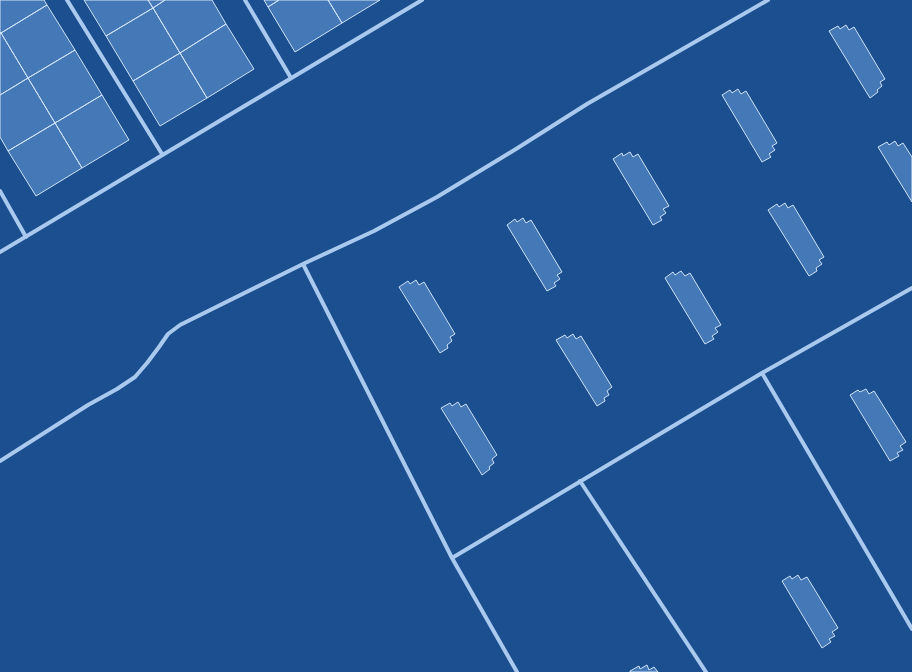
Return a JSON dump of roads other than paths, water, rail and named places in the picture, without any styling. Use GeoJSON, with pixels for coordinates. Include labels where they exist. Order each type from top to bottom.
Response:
{"type":"FeatureCollection","features":[{"type":"Feature","properties":{"kind":"street"},"geometry":{"type":"LineString","coordinates":[[67,0],[162,154]]}},
{"type":"Feature","properties":{"kind":"street"},"geometry":{"type":"LineString","coordinates":[[245,0],[291,78]]}},
{"type":"Feature","properties":{"kind":"street"},"geometry":{"type":"LineString","coordinates":[[0,252],[291,78],[414,2],[422,0]]}},
{"type":"Feature","properties":{"kind":"street"},"geometry":{"type":"LineString","coordinates":[[0,461],[88,404],[117,389],[135,377],[148,363],[168,334],[180,325],[303,264],[374,231],[437,197],[587,104],[768,0]]}},
{"type":"Feature","properties":{"kind":"street"},"geometry":{"type":"LineString","coordinates":[[0,191],[26,237]]}},
{"type":"Feature","properties":{"kind":"street"},"geometry":{"type":"LineString","coordinates":[[303,264],[452,558],[518,672]]}},
{"type":"Feature","properties":{"kind":"street"},"geometry":{"type":"LineString","coordinates":[[452,558],[762,373],[912,288]]}},
{"type":"Feature","properties":{"kind":"street"},"geometry":{"type":"LineString","coordinates":[[762,373],[912,629]]}},
{"type":"Feature","properties":{"kind":"street"},"geometry":{"type":"LineString","coordinates":[[580,481],[706,672]]}}]}
